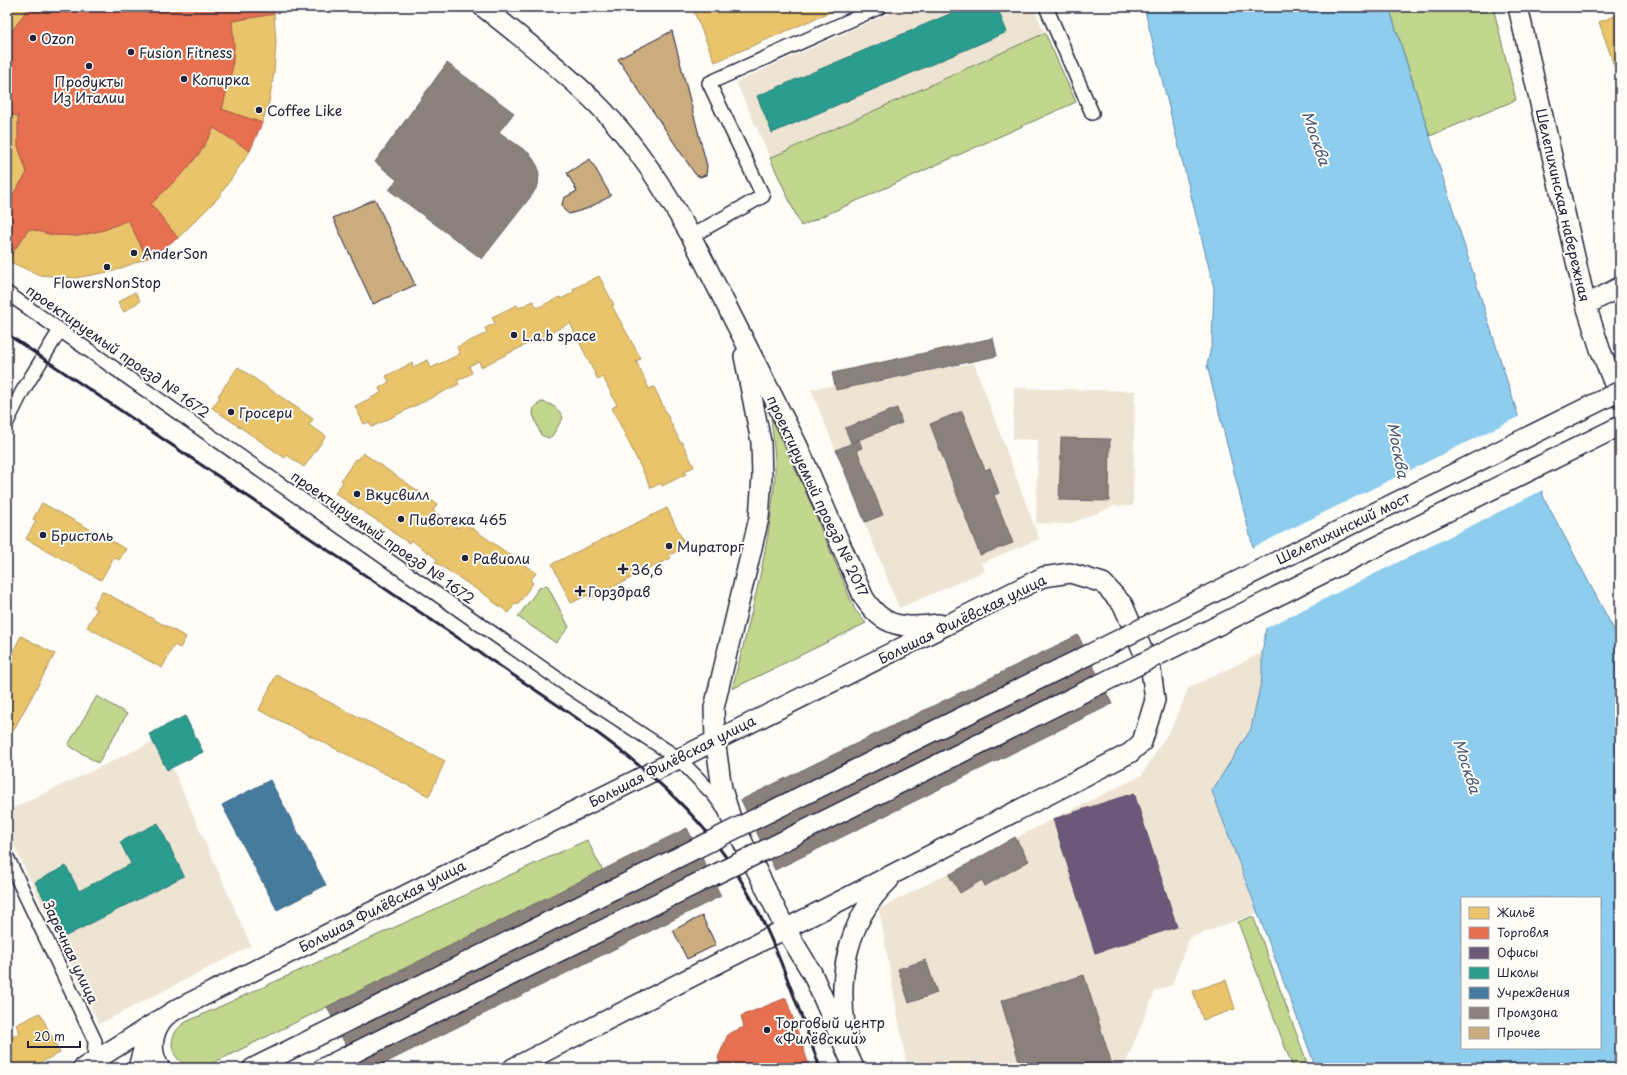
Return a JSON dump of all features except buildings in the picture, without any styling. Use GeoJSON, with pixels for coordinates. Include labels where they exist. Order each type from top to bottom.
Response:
{"type":"FeatureCollection","features":[{"type":"Feature","properties":{"kind":"street","name":"проектируемый проезд № 2017"},"geometry":{"type":"LineString","coordinates":[[483,7],[548,58],[601,108],[642,157],[673,204],[691,236],[797,444],[863,596],[872,610],[888,623],[912,626],[951,623]]}},
{"type":"Feature","properties":{"kind":"street"},"geometry":{"type":"LineString","coordinates":[[691,236],[764,196],[709,83],[880,7]]}},
{"type":"Feature","properties":{"kind":"street"},"geometry":{"type":"LineString","coordinates":[[1046,7],[1092,113]]}},
{"type":"Feature","properties":{"kind":"street","name":"Шелепихинская набережная"},"geometry":{"type":"LineString","coordinates":[[1518,7],[1586,305],[1600,349],[1620,399]]}},
{"type":"Feature","properties":{"kind":"street"},"geometry":{"type":"LineString","coordinates":[[1586,305],[1620,287]]}},
{"type":"Feature","properties":{"kind":"street","name":"проектируемый проезд № 1672"},"geometry":{"type":"LineString","coordinates":[[7,293],[568,686],[678,758],[714,795],[731,818]]}},
{"type":"Feature","properties":{"kind":"street","name":"проектируемый проезд № 2017"},"geometry":{"type":"LineString","coordinates":[[738,329],[760,442],[762,477],[759,518],[714,708],[714,739],[722,789],[731,818],[786,928],[812,972],[854,1068]]}},
{"type":"Feature","properties":{"kind":"street"},"geometry":{"type":"LineString","coordinates":[[7,422],[22,392],[60,330]]}},
{"type":"Feature","properties":{"kind":"street","name":"Шелепихинский мост"},"geometry":{"type":"LineString","coordinates":[[253,1068],[1620,392]]}},
{"type":"Feature","properties":{"kind":"street"},"geometry":{"type":"LineString","coordinates":[[330,1065],[1620,426]]}},
{"type":"Feature","properties":{"kind":"street","name":"Большая Филёвская улица"},"geometry":{"type":"LineString","coordinates":[[88,1065],[170,1013],[714,739],[1043,577],[1070,573],[1103,583],[1123,605],[1151,670],[1155,700],[1142,742],[1130,753],[513,1068]]}},
{"type":"Feature","properties":{"kind":"street","name":"Заречная улица"},"geometry":{"type":"LineString","coordinates":[[7,857],[95,1041],[88,1065]]}},
{"type":"Feature","properties":{"kind":"street"},"geometry":{"type":"LineString","coordinates":[[854,1068],[843,1015],[842,985],[846,951],[866,908],[881,888],[898,871]]}},
{"type":"Feature","properties":{"kind":"street"},"geometry":{"type":"LineString","coordinates":[[160,1068],[154,1056],[154,1040],[159,1024],[170,1013]]}},
{"type":"Feature","properties":{"kind":"street"},"geometry":{"type":"LineString","coordinates":[[138,1068],[145,1039],[153,1024]]}},
{"type":"Feature","properties":{"kind":"street"},"geometry":{"type":"LineString","coordinates":[[88,1065],[112,1068]]}},
{"type":"Feature","properties":{"kind":"shaded area"},"geometry":{"type":"Polygon","coordinates":[[[903,7],[1033,7],[1076,102],[801,226],[736,82],[903,7]]]}},
{"type":"Feature","properties":{"kind":"shaded area"},"geometry":{"type":"Polygon","coordinates":[[[974,363],[1039,539],[981,563],[985,571],[899,608],[811,389],[974,363]]]}},
{"type":"Feature","properties":{"kind":"shaded area"},"geometry":{"type":"Polygon","coordinates":[[[1014,388],[1135,391],[1133,506],[1114,506],[1069,524],[1036,523],[1038,440],[1013,439],[1014,388]]]}},
{"type":"Feature","properties":{"kind":"shaded area"},"geometry":{"type":"Polygon","coordinates":[[[1262,653],[1262,677],[1251,729],[1212,791],[1257,913],[1189,938],[1172,985],[1155,991],[1124,1068],[907,1068],[879,909],[1053,819],[1141,776],[1176,720],[1188,688],[1262,653]]]}},
{"type":"Feature","properties":{"kind":"shaded area"},"geometry":{"type":"Polygon","coordinates":[[[153,742],[172,767],[251,946],[99,1024],[7,831],[7,811],[153,742]]]}},
{"type":"Feature","properties":{"kind":"green space"},"geometry":{"type":"Polygon","coordinates":[[[1389,7],[1493,7],[1516,100],[1430,136],[1389,7]]]}},
{"type":"Feature","properties":{"kind":"green space"},"geometry":{"type":"Polygon","coordinates":[[[1045,33],[1076,102],[801,226],[770,158],[1045,33]]]}},
{"type":"Feature","properties":{"kind":"green space"},"geometry":{"type":"Polygon","coordinates":[[[541,402],[548,403],[554,407],[560,412],[563,418],[552,436],[549,438],[541,435],[533,414],[534,407],[541,402]]]}},
{"type":"Feature","properties":{"kind":"green space"},"geometry":{"type":"Polygon","coordinates":[[[771,417],[805,490],[855,610],[866,623],[732,689],[763,563],[771,512],[775,470],[771,417]]]}},
{"type":"Feature","properties":{"kind":"green space"},"geometry":{"type":"Polygon","coordinates":[[[547,585],[569,627],[556,643],[518,617],[539,588],[547,585]]]}},
{"type":"Feature","properties":{"kind":"green space"},"geometry":{"type":"Polygon","coordinates":[[[97,696],[127,714],[98,763],[68,745],[97,696]]]}},
{"type":"Feature","properties":{"kind":"green space"},"geometry":{"type":"Polygon","coordinates":[[[587,840],[603,871],[207,1066],[196,1067],[187,1065],[179,1061],[174,1054],[172,1046],[173,1037],[178,1029],[186,1022],[587,840]]]}},
{"type":"Feature","properties":{"kind":"green space"},"geometry":{"type":"Polygon","coordinates":[[[1253,916],[1309,1068],[1293,1068],[1238,922],[1253,916]]]}},
{"type":"Feature","properties":{"kind":"water","name":"Москва"},"geometry":{"type":"Polygon","coordinates":[[[1144,7],[1389,7],[1544,498],[1620,641],[1620,1068],[1316,1068],[1212,791],[1251,729],[1262,677],[1262,653],[1269,610],[1207,365],[1212,343],[1214,288],[1144,7]]]}},
{"type":"Feature","properties":{"kind":"pier"},"geometry":{"type":"Polygon","coordinates":[[[1520,416],[1543,490],[1264,629],[1267,610],[1252,548],[1520,416]]]}},
{"type":"Feature","properties":{"kind":"railway"},"geometry":{"type":"LineString","coordinates":[[7,334],[568,712],[620,750],[669,792],[699,823],[721,850],[740,878],[771,939],[797,1003],[820,1068]]}},
{"type":"Feature","properties":{"kind":"place","name":"Ozon"},"geometry":{"type":"Point","coordinates":[33,38]}},
{"type":"Feature","properties":{"kind":"place","name":"Fusion Fitness"},"geometry":{"type":"Point","coordinates":[131,52]}},
{"type":"Feature","properties":{"kind":"place","name":"Продукты Из Италии"},"geometry":{"type":"Point","coordinates":[89,66]}},
{"type":"Feature","properties":{"kind":"place","name":"Копирка"},"geometry":{"type":"Point","coordinates":[184,79]}},
{"type":"Feature","properties":{"kind":"place","name":"Coffee Like"},"geometry":{"type":"Point","coordinates":[259,110]}},
{"type":"Feature","properties":{"kind":"place","name":"AnderSon"},"geometry":{"type":"Point","coordinates":[134,253]}},
{"type":"Feature","properties":{"kind":"place","name":"FlowersNonStop"},"geometry":{"type":"Point","coordinates":[107,267]}},
{"type":"Feature","properties":{"kind":"place","name":"L.a.b space"},"geometry":{"type":"Point","coordinates":[514,335]}},
{"type":"Feature","properties":{"kind":"place","name":"Гросери"},"geometry":{"type":"Point","coordinates":[231,412]}},
{"type":"Feature","properties":{"kind":"place","name":"Вкусвилл"},"geometry":{"type":"Point","coordinates":[357,494]}},
{"type":"Feature","properties":{"kind":"place","name":"Пивотека 465"},"geometry":{"type":"Point","coordinates":[401,519]}},
{"type":"Feature","properties":{"kind":"place","name":"Бристоль"},"geometry":{"type":"Point","coordinates":[43,535]}},
{"type":"Feature","properties":{"kind":"place","name":"Мираторг"},"geometry":{"type":"Point","coordinates":[669,546]}},
{"type":"Feature","properties":{"kind":"place","name":"Равиоли"},"geometry":{"type":"Point","coordinates":[465,558]}},
{"type":"Feature","properties":{"kind":"place","name":"36,6"},"geometry":{"type":"Point","coordinates":[623,569]}},
{"type":"Feature","properties":{"kind":"place","name":"Горздрав"},"geometry":{"type":"Point","coordinates":[580,591]}},
{"type":"Feature","properties":{"kind":"place","name":"Торговый центр «Филёвский»"},"geometry":{"type":"Point","coordinates":[767,1030]}}]}
